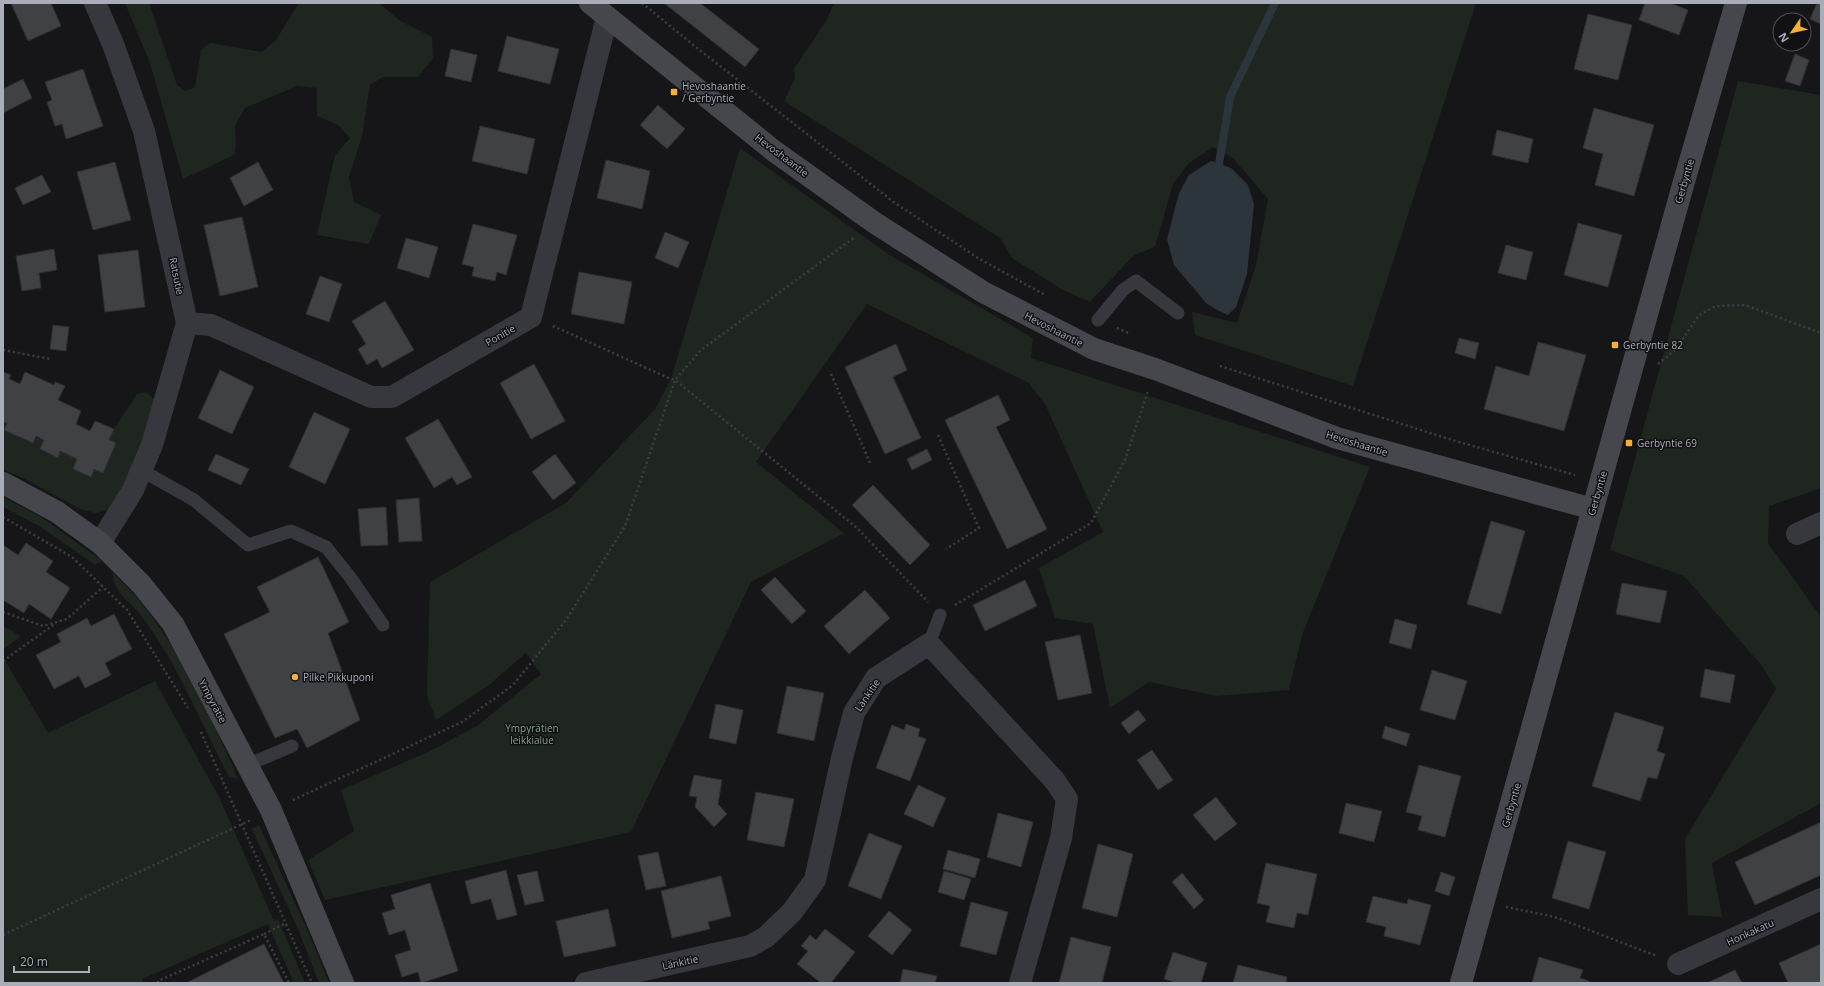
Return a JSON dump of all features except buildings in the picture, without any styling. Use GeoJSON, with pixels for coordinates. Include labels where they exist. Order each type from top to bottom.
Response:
{"type":"FeatureCollection","features":[{"type":"Feature","properties":{"kind":"street","name":"Ratsutie"},"geometry":{"type":"LineString","coordinates":[[95,3],[113,44],[144,131],[187,323],[152,445],[133,490],[100,543]]}},
{"type":"Feature","properties":{"kind":"street","name":"Hevoshaantie"},"geometry":{"type":"LineString","coordinates":[[590,3],[774,151],[875,223],[983,292],[1094,349],[1155,369],[1337,438],[1593,509]]}},
{"type":"Feature","properties":{"kind":"street","name":"Gerbyntie"},"geometry":{"type":"LineString","coordinates":[[1460,983],[1736,3]]}},
{"type":"Feature","properties":{"kind":"street"},"geometry":{"type":"LineString","coordinates":[[531,317],[607,17]]}},
{"type":"Feature","properties":{"kind":"street","name":"Ponitie"},"geometry":{"type":"LineString","coordinates":[[187,323],[211,325],[371,397],[392,397],[531,317]]}},
{"type":"Feature","properties":{"kind":"street","name":"Ympyrätie"},"geometry":{"type":"LineString","coordinates":[[3,483],[57,512],[100,543],[141,584],[173,624],[271,810],[343,983]]}},
{"type":"Feature","properties":{"kind":"street"},"geometry":{"type":"LineString","coordinates":[[1797,534],[1821,523]]}},
{"type":"Feature","properties":{"kind":"street"},"geometry":{"type":"LineString","coordinates":[[928,644],[1055,781],[1067,799],[1061,838],[1020,983]]}},
{"type":"Feature","properties":{"kind":"street","name":"Länkitie"},"geometry":{"type":"LineString","coordinates":[[586,983],[750,946],[766,937],[792,912],[815,880],[842,758],[854,713],[876,678],[928,644]]}},
{"type":"Feature","properties":{"kind":"street","name":"Honkakatu"},"geometry":{"type":"LineString","coordinates":[[1678,964],[1821,899]]}},
{"type":"Feature","properties":{"kind":"lane"},"geometry":{"type":"LineString","coordinates":[[1098,320],[1123,290],[1136,281],[1178,313]]}},
{"type":"Feature","properties":{"kind":"lane"},"geometry":{"type":"LineString","coordinates":[[141,470],[194,500],[248,545],[291,531],[326,547],[350,577],[383,625]]}},
{"type":"Feature","properties":{"kind":"lane"},"geometry":{"type":"LineString","coordinates":[[928,644],[940,614]]}},
{"type":"Feature","properties":{"kind":"lane"},"geometry":{"type":"LineString","coordinates":[[247,765],[292,746]]}},
{"type":"Feature","properties":{"kind":"path"},"geometry":{"type":"LineString","coordinates":[[642,3],[696,48],[895,203],[978,258],[1052,298]]}},
{"type":"Feature","properties":{"kind":"path"},"geometry":{"type":"LineString","coordinates":[[3,936],[462,722],[513,685],[566,620],[625,526],[676,380],[701,350],[875,223],[895,203]]}},
{"type":"Feature","properties":{"kind":"path"},"geometry":{"type":"LineString","coordinates":[[1631,373],[1649,372],[1676,349],[1699,315],[1716,306],[1745,305],[1821,333]]}},
{"type":"Feature","properties":{"kind":"path"},"geometry":{"type":"LineString","coordinates":[[531,317],[676,380],[857,528],[940,614],[1091,523],[1125,460],[1155,369]]}},
{"type":"Feature","properties":{"kind":"path"},"geometry":{"type":"LineString","coordinates":[[1098,320],[1138,337]]}},
{"type":"Feature","properties":{"kind":"path"},"geometry":{"type":"LineString","coordinates":[[3,350],[51,359]]}},
{"type":"Feature","properties":{"kind":"path"},"geometry":{"type":"LineString","coordinates":[[1218,365],[1452,440],[1575,475]]}},
{"type":"Feature","properties":{"kind":"path"},"geometry":{"type":"LineString","coordinates":[[831,374],[871,465]]}},
{"type":"Feature","properties":{"kind":"path"},"geometry":{"type":"LineString","coordinates":[[938,435],[979,528],[946,549]]}},
{"type":"Feature","properties":{"kind":"path"},"geometry":{"type":"LineString","coordinates":[[3,517],[72,557],[127,610],[191,713]]}},
{"type":"Feature","properties":{"kind":"path"},"geometry":{"type":"LineString","coordinates":[[3,612],[43,626],[67,619],[103,587]]}},
{"type":"Feature","properties":{"kind":"path"},"geometry":{"type":"LineString","coordinates":[[3,661],[58,622]]}},
{"type":"Feature","properties":{"kind":"path"},"geometry":{"type":"LineString","coordinates":[[198,726],[312,983]]}},
{"type":"Feature","properties":{"kind":"path"},"geometry":{"type":"LineString","coordinates":[[1484,898],[1496,905],[1556,917],[1678,964]]}},
{"type":"Feature","properties":{"kind":"path"},"geometry":{"type":"LineString","coordinates":[[158,983],[158,981],[286,923]]}},
{"type":"Feature","properties":{"kind":"path"},"geometry":{"type":"LineString","coordinates":[[264,934],[289,983]]}},
{"type":"Feature","properties":{"kind":"green space"},"geometry":{"type":"Polygon","coordinates":[[[125,3],[149,3],[177,85],[185,91],[195,87],[201,50],[210,43],[262,52],[276,40],[299,3],[379,3],[400,21],[432,37],[433,58],[418,77],[383,77],[370,85],[362,136],[349,177],[354,202],[381,215],[369,244],[317,235],[335,155],[350,138],[338,125],[317,116],[317,88],[297,86],[245,108],[235,126],[236,147],[234,155],[183,179],[150,63],[125,3]]]}},
{"type":"Feature","properties":{"kind":"green space"},"geometry":{"type":"Polygon","coordinates":[[[834,3],[1476,3],[1353,386],[1195,335],[1192,312],[1237,323],[1256,265],[1268,199],[1233,158],[1213,147],[1189,163],[1173,184],[1155,247],[1134,255],[1090,302],[1063,290],[1013,259],[1000,238],[784,101],[795,78],[794,69],[826,21],[834,3]]]}},
{"type":"Feature","properties":{"kind":"green space"},"geometry":{"type":"Polygon","coordinates":[[[1738,81],[1821,95],[1821,488],[1769,506],[1768,543],[1821,617],[1821,803],[1712,863],[1722,917],[1688,915],[1685,839],[1776,689],[1762,666],[1684,576],[1610,550],[1738,81]]]}},
{"type":"Feature","properties":{"kind":"green space","name":"Ympyrätien leikkialue"},"geometry":{"type":"Polygon","coordinates":[[[740,148],[888,254],[1033,338],[1031,358],[1370,467],[1302,635],[1289,690],[1217,696],[1149,682],[1110,708],[1093,624],[1055,618],[1039,568],[1103,532],[1046,406],[1029,383],[867,304],[756,462],[844,533],[751,582],[631,832],[325,900],[308,860],[354,831],[341,790],[428,752],[477,726],[541,674],[526,653],[489,685],[436,720],[427,696],[430,582],[566,503],[655,409],[671,379],[740,148]]]}},
{"type":"Feature","properties":{"kind":"green space"},"geometry":{"type":"Polygon","coordinates":[[[146,392],[154,399],[134,468],[119,501],[105,511],[96,513],[80,509],[25,479],[3,470],[3,422],[7,423],[4,430],[33,443],[36,436],[44,440],[40,450],[57,458],[60,451],[77,459],[73,469],[91,477],[94,469],[103,473],[116,443],[109,440],[114,429],[137,394],[146,392]]]}},
{"type":"Feature","properties":{"kind":"green space"},"geometry":{"type":"Polygon","coordinates":[[[3,497],[44,519],[102,561],[95,565],[41,527],[3,507],[3,497]]]}},
{"type":"Feature","properties":{"kind":"green space"},"geometry":{"type":"Polygon","coordinates":[[[113,573],[146,608],[176,653],[199,694],[238,779],[229,777],[189,695],[167,655],[142,617],[119,592],[113,573]]]}},
{"type":"Feature","properties":{"kind":"green space"},"geometry":{"type":"Polygon","coordinates":[[[3,626],[21,636],[3,650],[3,626]]]}},
{"type":"Feature","properties":{"kind":"green space"},"geometry":{"type":"Polygon","coordinates":[[[3,657],[48,733],[155,681],[219,797],[274,921],[278,919],[305,983],[294,983],[268,924],[142,979],[142,983],[3,983],[3,657]]]}},
{"type":"Feature","properties":{"kind":"green space"},"geometry":{"type":"Polygon","coordinates":[[[259,825],[306,927],[329,983],[319,983],[298,929],[252,829],[259,825]]]}},
{"type":"Feature","properties":{"kind":"shaded area"},"geometry":{"type":"Polygon","coordinates":[[[1211,161],[1231,168],[1248,185],[1254,204],[1247,274],[1236,307],[1228,315],[1206,303],[1174,265],[1167,239],[1179,193],[1189,175],[1211,161]]]}},
{"type":"Feature","properties":{"kind":"waterway"},"geometry":{"type":"LineString","coordinates":[[1219,164],[1230,97],[1275,3]]}},
{"type":"Feature","properties":{"kind":"place","name":"Hevoshaantie / Gerbyntie"},"geometry":{"type":"Point","coordinates":[674,92]}},
{"type":"Feature","properties":{"kind":"place","name":"Gerbyntie 82"},"geometry":{"type":"Point","coordinates":[1615,345]}},
{"type":"Feature","properties":{"kind":"place","name":"Gerbyntie 69"},"geometry":{"type":"Point","coordinates":[1629,443]}},
{"type":"Feature","properties":{"kind":"place","name":"Pilke Pikkuponi"},"geometry":{"type":"Point","coordinates":[295,677]}}]}
